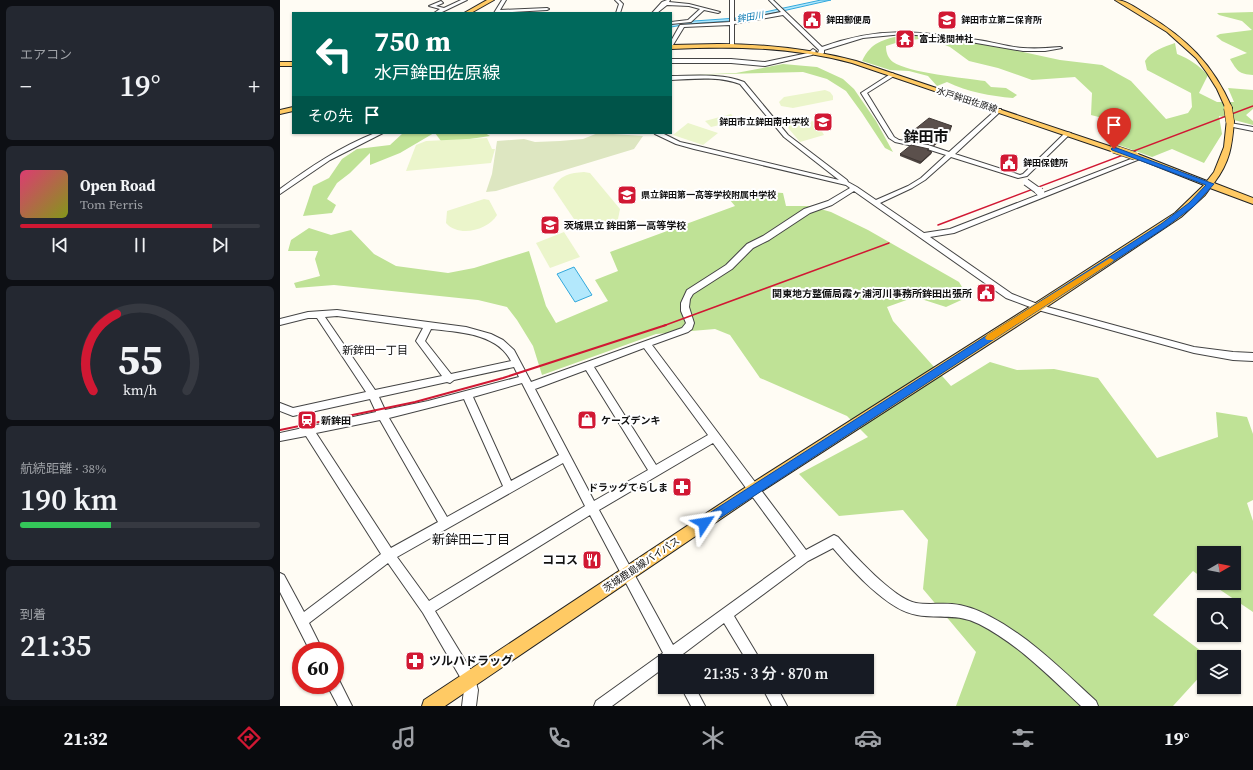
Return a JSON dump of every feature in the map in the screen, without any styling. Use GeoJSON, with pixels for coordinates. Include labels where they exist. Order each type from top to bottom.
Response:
{"type":"FeatureCollection","features":[{"type":"Feature","properties":{"kind":"main road"},"geometry":{"type":"LineString","coordinates":[[469,12],[491,0]]}},
{"type":"Feature","properties":{"kind":"main road","name":"茨城鹿島線バイパス"},"geometry":{"type":"LineString","coordinates":[[430,706],[754,489],[1038,308],[1173,219],[1191,204],[1210,184],[1223,161],[1230,138],[1228,108],[1224,95],[1216,80],[1193,52],[1162,26],[1118,0]]}},
{"type":"Feature","properties":{"kind":"main road","name":"水戸鉾田佐原線"},"geometry":{"type":"LineString","coordinates":[[672,46],[762,45],[821,51],[1068,133],[1253,201]]}},
{"type":"Feature","properties":{"kind":"main road"},"geometry":{"type":"LineString","coordinates":[[280,64],[292,64]]}},
{"type":"Feature","properties":{"kind":"main road"},"geometry":{"type":"LineString","coordinates":[[280,112],[292,109]]}},
{"type":"Feature","properties":{"kind":"street"},"geometry":{"type":"LineString","coordinates":[[438,12],[465,0]]}},
{"type":"Feature","properties":{"kind":"street"},"geometry":{"type":"LineString","coordinates":[[497,12],[504,0]]}},
{"type":"Feature","properties":{"kind":"street"},"geometry":{"type":"LineString","coordinates":[[617,0],[621,4],[618,12]]}},
{"type":"Feature","properties":{"kind":"street"},"geometry":{"type":"LineString","coordinates":[[655,12],[669,0]]}},
{"type":"Feature","properties":{"kind":"street"},"geometry":{"type":"LineString","coordinates":[[732,0],[732,45]]}},
{"type":"Feature","properties":{"kind":"street"},"geometry":{"type":"LineString","coordinates":[[771,0],[821,51],[851,38],[894,32],[919,32],[1018,49],[1060,48]]}},
{"type":"Feature","properties":{"kind":"street"},"geometry":{"type":"LineString","coordinates":[[497,12],[547,11],[544,2]]}},
{"type":"Feature","properties":{"kind":"street"},"geometry":{"type":"LineString","coordinates":[[444,9],[431,6],[439,3],[450,7]]}},
{"type":"Feature","properties":{"kind":"street"},"geometry":{"type":"LineString","coordinates":[[664,3],[689,5],[718,12]]}},
{"type":"Feature","properties":{"kind":"street"},"geometry":{"type":"LineString","coordinates":[[672,44],[682,24],[703,9]]}},
{"type":"Feature","properties":{"kind":"street"},"geometry":{"type":"LineString","coordinates":[[672,24],[732,21],[784,13]]}},
{"type":"Feature","properties":{"kind":"street"},"geometry":{"type":"LineString","coordinates":[[672,61],[730,61],[765,64],[802,56],[813,51]]}},
{"type":"Feature","properties":{"kind":"street"},"geometry":{"type":"LineString","coordinates":[[892,75],[864,94],[892,138],[897,141],[928,147],[1020,177],[1042,193]]}},
{"type":"Feature","properties":{"kind":"street"},"geometry":{"type":"LineString","coordinates":[[672,78],[722,78],[736,80],[742,83],[786,136],[875,204],[1009,296],[1038,308],[1194,350],[1233,356],[1253,357]]}},
{"type":"Feature","properties":{"kind":"street"},"geometry":{"type":"LineString","coordinates":[[875,204],[916,184],[930,174],[999,110]]}},
{"type":"Feature","properties":{"kind":"street"},"geometry":{"type":"LineString","coordinates":[[1230,123],[1253,129]]}},
{"type":"Feature","properties":{"kind":"street"},"geometry":{"type":"LineString","coordinates":[[1020,177],[1025,175],[1068,133]]}},
{"type":"Feature","properties":{"kind":"street"},"geometry":{"type":"LineString","coordinates":[[280,192],[328,158],[378,134]]}},
{"type":"Feature","properties":{"kind":"street"},"geometry":{"type":"LineString","coordinates":[[659,134],[678,143],[696,148],[851,186]]}},
{"type":"Feature","properties":{"kind":"street"},"geometry":{"type":"LineString","coordinates":[[922,236],[951,231],[1042,193],[1136,157]]}},
{"type":"Feature","properties":{"kind":"street"},"geometry":{"type":"LineString","coordinates":[[280,437],[526,383],[588,365],[685,330],[689,327],[690,323],[685,308],[685,298],[696,287],[729,267],[744,250],[766,238],[807,211],[830,203],[851,186]]}},
{"type":"Feature","properties":{"kind":"street"},"geometry":{"type":"LineString","coordinates":[[280,322],[299,317],[337,313],[466,330],[488,336],[506,347],[511,352],[565,457],[671,654]]}},
{"type":"Feature","properties":{"kind":"street"},"geometry":{"type":"LineString","coordinates":[[319,314],[373,395],[382,415],[445,524]]}},
{"type":"Feature","properties":{"kind":"street"},"geometry":{"type":"LineString","coordinates":[[429,325],[420,341],[450,379]]}},
{"type":"Feature","properties":{"kind":"street"},"geometry":{"type":"LineString","coordinates":[[646,344],[804,557]]}},
{"type":"Feature","properties":{"kind":"street"},"geometry":{"type":"LineString","coordinates":[[280,408],[293,412],[450,379],[516,363]]}},
{"type":"Feature","properties":{"kind":"street"},"geometry":{"type":"LineString","coordinates":[[588,365],[654,472]]}},
{"type":"Feature","properties":{"kind":"street"},"geometry":{"type":"LineString","coordinates":[[467,395],[509,488]]}},
{"type":"Feature","properties":{"kind":"street"},"geometry":{"type":"LineString","coordinates":[[308,431],[389,555],[427,609],[469,680],[471,690],[469,706]]}},
{"type":"Feature","properties":{"kind":"street"},"geometry":{"type":"LineString","coordinates":[[427,609],[592,508],[714,437]]}},
{"type":"Feature","properties":{"kind":"street"},"geometry":{"type":"LineString","coordinates":[[302,621],[389,555],[565,457]]}},
{"type":"Feature","properties":{"kind":"street"},"geometry":{"type":"LineString","coordinates":[[678,654],[726,614],[804,557],[834,541],[848,558],[875,585],[908,607],[925,609],[951,609],[968,613],[989,624],[1018,642],[1091,706]]}},
{"type":"Feature","properties":{"kind":"street"},"geometry":{"type":"LineString","coordinates":[[280,579],[312,642]]}},
{"type":"Feature","properties":{"kind":"street"},"geometry":{"type":"LineString","coordinates":[[726,614],[750,654]]}},
{"type":"Feature","properties":{"kind":"street"},"geometry":{"type":"LineString","coordinates":[[601,706],[658,668]]}},
{"type":"Feature","properties":{"kind":"street"},"geometry":{"type":"LineString","coordinates":[[339,694],[345,706]]}},
{"type":"Feature","properties":{"kind":"street"},"geometry":{"type":"LineString","coordinates":[[692,694],[698,706]]}},
{"type":"Feature","properties":{"kind":"street"},"geometry":{"type":"LineString","coordinates":[[773,694],[780,706]]}},
{"type":"Feature","properties":{"kind":"green space"},"geometry":{"type":"Polygon","coordinates":[[[1253,12],[1253,75],[1241,73],[1230,59],[1247,53],[1222,41],[1216,36],[1220,34],[1252,30],[1242,21],[1219,15],[1217,13],[1253,12]]]}},
{"type":"Feature","properties":{"kind":"green space"},"geometry":{"type":"Polygon","coordinates":[[[903,35],[939,37],[999,47],[1060,60],[1102,65],[1131,81],[1166,119],[1188,113],[1192,107],[1191,93],[1147,70],[1145,61],[1154,52],[1175,43],[1177,54],[1194,63],[1208,75],[1199,93],[1217,102],[1234,102],[1228,88],[1253,90],[1253,109],[1246,115],[1253,121],[1253,125],[1219,116],[1222,134],[1204,163],[1172,149],[1152,157],[1119,145],[1113,139],[1110,120],[1091,115],[1092,93],[1075,77],[1032,80],[998,68],[969,61],[950,47],[928,38],[902,41],[886,46],[886,51],[893,62],[901,66],[924,72],[985,81],[991,87],[1006,88],[1017,95],[1013,98],[988,95],[971,91],[947,82],[937,86],[928,76],[909,71],[890,70],[862,61],[874,45],[884,40],[903,35]]]}},
{"type":"Feature","properties":{"kind":"green space"},"geometry":{"type":"Polygon","coordinates":[[[783,64],[817,67],[843,79],[854,89],[876,121],[893,152],[885,148],[846,91],[827,79],[803,72],[686,75],[736,73],[783,64]]]}},
{"type":"Feature","properties":{"kind":"green space"},"geometry":{"type":"Polygon","coordinates":[[[825,90],[830,92],[833,96],[833,100],[793,108],[781,106],[779,102],[784,97],[825,90]]]}},
{"type":"Feature","properties":{"kind":"green space"},"geometry":{"type":"Polygon","coordinates":[[[731,114],[737,121],[711,127],[705,121],[731,114]]]}},
{"type":"Feature","properties":{"kind":"green space"},"geometry":{"type":"Polygon","coordinates":[[[816,121],[824,135],[800,142],[784,123],[816,121]]]}},
{"type":"Feature","properties":{"kind":"green space"},"geometry":{"type":"Polygon","coordinates":[[[688,123],[718,133],[703,145],[673,135],[688,123]]]}},
{"type":"Feature","properties":{"kind":"green space"},"geometry":{"type":"Polygon","coordinates":[[[402,134],[432,134],[400,153],[370,165],[370,153],[350,173],[337,183],[327,199],[336,205],[332,213],[303,216],[313,186],[329,178],[342,159],[357,149],[390,145],[402,134]]]}},
{"type":"Feature","properties":{"kind":"green space"},"geometry":{"type":"Polygon","coordinates":[[[436,134],[487,134],[490,136],[450,142],[441,141],[436,134]]]}},
{"type":"Feature","properties":{"kind":"green space"},"geometry":{"type":"Polygon","coordinates":[[[596,134],[643,136],[634,149],[496,191],[486,192],[492,174],[497,141],[524,139],[535,142],[583,139],[596,134]]]}},
{"type":"Feature","properties":{"kind":"green space"},"geometry":{"type":"Polygon","coordinates":[[[487,138],[492,149],[495,149],[491,163],[406,171],[416,145],[426,141],[487,138]]]}},
{"type":"Feature","properties":{"kind":"green space"},"geometry":{"type":"Polygon","coordinates":[[[574,173],[590,173],[620,209],[618,219],[612,224],[593,229],[578,225],[553,188],[562,177],[574,173]]]}},
{"type":"Feature","properties":{"kind":"green space"},"geometry":{"type":"Polygon","coordinates":[[[737,190],[783,193],[786,206],[810,206],[831,212],[868,230],[959,282],[968,297],[946,307],[915,297],[887,307],[893,321],[951,386],[990,362],[1017,370],[1054,369],[1098,378],[1157,458],[1218,437],[1216,412],[1247,417],[1253,434],[1253,500],[1247,503],[1253,521],[1253,612],[1241,604],[1241,598],[1232,598],[1220,590],[1241,590],[1241,546],[1197,546],[1197,574],[1193,571],[1153,615],[1200,650],[1197,650],[1197,680],[1173,706],[956,706],[976,652],[923,589],[928,540],[903,510],[839,516],[799,474],[868,437],[847,416],[760,378],[730,335],[715,329],[656,334],[542,375],[533,346],[507,307],[478,300],[334,285],[296,288],[294,283],[320,276],[315,259],[318,251],[288,251],[291,240],[309,228],[331,235],[351,230],[374,254],[396,266],[448,273],[474,268],[529,251],[546,306],[556,323],[608,301],[595,280],[618,271],[610,252],[735,206],[724,193],[737,190]]]}},
{"type":"Feature","properties":{"kind":"green space"},"geometry":{"type":"Polygon","coordinates":[[[484,199],[489,200],[497,215],[487,225],[465,231],[452,228],[446,223],[447,211],[484,199]]]}},
{"type":"Feature","properties":{"kind":"green space"},"geometry":{"type":"Polygon","coordinates":[[[564,232],[580,257],[550,268],[536,243],[564,232]]]}},
{"type":"Feature","properties":{"kind":"water","name":"鉾田川"},"geometry":{"type":"Polygon","coordinates":[[[821,0],[831,0],[743,20],[688,24],[672,27],[672,24],[737,18],[821,0]]]}},
{"type":"Feature","properties":{"kind":"water"},"geometry":{"type":"Polygon","coordinates":[[[574,267],[592,295],[575,302],[557,274],[574,267]]]}},
{"type":"Feature","properties":{"kind":"building"},"geometry":{"type":"Polygon","coordinates":[[[929,118],[952,126],[936,140],[918,136],[921,133],[914,130],[929,118]]]}},
{"type":"Feature","properties":{"kind":"building"},"geometry":{"type":"Polygon","coordinates":[[[911,145],[929,149],[927,150],[932,152],[921,162],[900,154],[911,145]]]}},
{"type":"Feature","properties":{"kind":"railway"},"geometry":{"type":"LineString","coordinates":[[938,225],[1253,106]]}},
{"type":"Feature","properties":{"kind":"railway"},"geometry":{"type":"LineString","coordinates":[[664,326],[889,243]]}},
{"type":"Feature","properties":{"kind":"railway"},"geometry":{"type":"LineString","coordinates":[[280,430],[415,402],[503,378],[664,326]]}},
{"type":"Feature","properties":{"kind":"slow traffic"},"geometry":{"type":"LineString","coordinates":[[990,338],[1110,260]]}},
{"type":"Feature","properties":{"kind":"place","name":"鉾田郵便局"},"geometry":{"type":"Point","coordinates":[812,20]}},
{"type":"Feature","properties":{"kind":"place","name":"鉾田市立第二保育所"},"geometry":{"type":"Point","coordinates":[947,20]}},
{"type":"Feature","properties":{"kind":"place","name":"富士浅間神社"},"geometry":{"type":"Point","coordinates":[905,39]}},
{"type":"Feature","properties":{"kind":"place","name":"鉾田市立鉾田南中学校"},"geometry":{"type":"Point","coordinates":[823,122]}},
{"type":"Feature","properties":{"kind":"place","name":"鉾田保健所"},"geometry":{"type":"Point","coordinates":[1009,163]}},
{"type":"Feature","properties":{"kind":"place","name":"県立鉾田第一高等学校附属中学校"},"geometry":{"type":"Point","coordinates":[627,195]}},
{"type":"Feature","properties":{"kind":"place","name":"茨城県立 鉾田第一高等学校"},"geometry":{"type":"Point","coordinates":[550,225]}},
{"type":"Feature","properties":{"kind":"place","name":"関東地方整備局霞ヶ浦河川事務所鉾田出張所"},"geometry":{"type":"Point","coordinates":[986,293]}},
{"type":"Feature","properties":{"kind":"place","name":"新鉾田"},"geometry":{"type":"Point","coordinates":[307,420]}},
{"type":"Feature","properties":{"kind":"place","name":"ケーズデンキ"},"geometry":{"type":"Point","coordinates":[587,420]}},
{"type":"Feature","properties":{"kind":"place","name":"ドラッグてらしま"},"geometry":{"type":"Point","coordinates":[682,487]}},
{"type":"Feature","properties":{"kind":"place","name":"ココス"},"geometry":{"type":"Point","coordinates":[592,560]}},
{"type":"Feature","properties":{"kind":"place","name":"ツルハドラッグ"},"geometry":{"type":"Point","coordinates":[415,661]}},
{"type":"Feature","properties":{"kind":"district","name":"鉾田市"},"geometry":{"type":"Point","coordinates":[926,137]}},
{"type":"Feature","properties":{"kind":"district","name":"新鉾田一丁目"},"geometry":{"type":"Point","coordinates":[375,350]}},
{"type":"Feature","properties":{"kind":"district","name":"新鉾田二丁目"},"geometry":{"type":"Point","coordinates":[471,539]}},
{"type":"Feature","properties":{"kind":"route"},"geometry":{"type":"LineString","coordinates":[[704,523],[754,489],[1038,308],[1163,226],[1191,204],[1210,184],[1114,149]]}}]}
